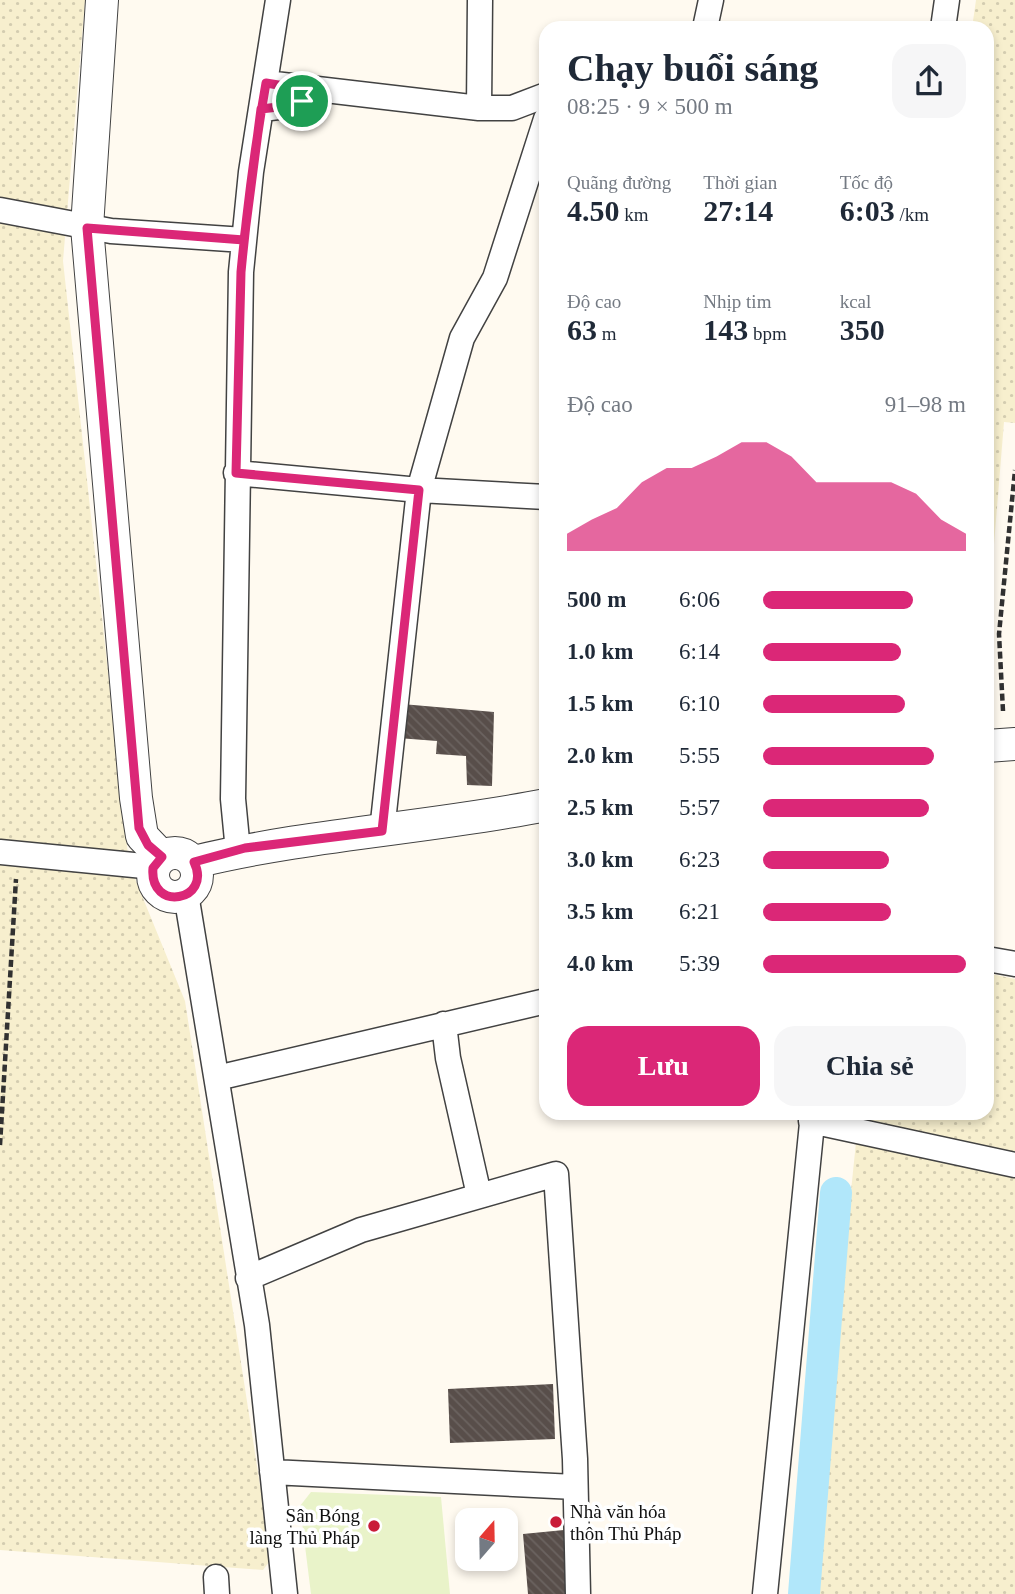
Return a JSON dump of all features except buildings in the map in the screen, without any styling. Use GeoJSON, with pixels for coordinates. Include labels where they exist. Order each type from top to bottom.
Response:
{"type":"FeatureCollection","features":[{"type":"Feature","properties":{"kind":"street"},"geometry":{"type":"LineString","coordinates":[[9,853],[158,862],[182,853],[194,862],[197,880],[186,894],[173,897],[158,890],[153,880],[158,862],[139,828],[87,228],[102,0]]}},
{"type":"Feature","properties":{"kind":"street"},"geometry":{"type":"LineString","coordinates":[[238,851],[233,799],[236,473],[244,240],[278,0]]}},
{"type":"Feature","properties":{"kind":"street"},"geometry":{"type":"LineString","coordinates":[[479,108],[480,0]]}},
{"type":"Feature","properties":{"kind":"street"},"geometry":{"type":"LineString","coordinates":[[706,21],[711,0]]}},
{"type":"Feature","properties":{"kind":"street"},"geometry":{"type":"LineString","coordinates":[[944,21],[947,0]]}},
{"type":"Feature","properties":{"kind":"street"},"geometry":{"type":"LineString","coordinates":[[266,83],[307,97],[479,108],[512,108],[539,98]]}},
{"type":"Feature","properties":{"kind":"street"},"geometry":{"type":"LineString","coordinates":[[261,109],[307,97]]}},
{"type":"Feature","properties":{"kind":"street"},"geometry":{"type":"LineString","coordinates":[[382,831],[419,490],[462,338],[495,278],[539,141]]}},
{"type":"Feature","properties":{"kind":"street"},"geometry":{"type":"LineString","coordinates":[[0,210],[87,228],[244,240]]}},
{"type":"Feature","properties":{"kind":"street"},"geometry":{"type":"LineString","coordinates":[[236,473],[419,490],[539,496]]}},
{"type":"Feature","properties":{"kind":"street"},"geometry":{"type":"LineString","coordinates":[[994,746],[1015,744]]}},
{"type":"Feature","properties":{"kind":"street"},"geometry":{"type":"LineString","coordinates":[[194,862],[238,851],[474,819],[539,805]]}},
{"type":"Feature","properties":{"kind":"street"},"geometry":{"type":"LineString","coordinates":[[186,894],[267,1409],[285,1594]]}},
{"type":"Feature","properties":{"kind":"street"},"geometry":{"type":"LineString","coordinates":[[994,960],[1015,964]]}},
{"type":"Feature","properties":{"kind":"street"},"geometry":{"type":"LineString","coordinates":[[217,1078],[539,1003]]}},
{"type":"Feature","properties":{"kind":"street"},"geometry":{"type":"LineString","coordinates":[[444,1024],[448,1058],[479,1195]]}},
{"type":"Feature","properties":{"kind":"street"},"geometry":{"type":"LineString","coordinates":[[765,1594],[812,1120]]}},
{"type":"Feature","properties":{"kind":"street"},"geometry":{"type":"LineString","coordinates":[[825,1120],[1015,1165]]}},
{"type":"Feature","properties":{"kind":"street"},"geometry":{"type":"LineString","coordinates":[[248,1278],[361,1230],[556,1174],[575,1487],[578,1594]]}},
{"type":"Feature","properties":{"kind":"street"},"geometry":{"type":"LineString","coordinates":[[272,1472],[575,1487]]}},
{"type":"Feature","properties":{"kind":"path"},"geometry":{"type":"LineString","coordinates":[[1003,711],[999,634],[1015,470]]}},
{"type":"Feature","properties":{"kind":"path"},"geometry":{"type":"LineString","coordinates":[[0,1145],[9,853]]}},
{"type":"Feature","properties":{"kind":"shaded area"},"geometry":{"type":"Polygon","coordinates":[[[0,0],[85,0],[63,261],[129,864],[185,1001],[270,1550],[269,1562],[263,1570],[0,1550],[0,0]]]}},
{"type":"Feature","properties":{"kind":"shaded area"},"geometry":{"type":"Polygon","coordinates":[[[976,0],[1015,0],[1015,423],[1004,422],[994,544],[994,21],[973,21],[976,0]]]}},
{"type":"Feature","properties":{"kind":"shaded area"},"geometry":{"type":"Polygon","coordinates":[[[994,974],[1015,979],[1015,1594],[793,1594],[822,1189],[851,1191],[858,1120],[994,1120],[994,974]]]}},
{"type":"Feature","properties":{"kind":"green space"},"geometry":{"type":"Polygon","coordinates":[[[311,1492],[441,1497],[450,1594],[311,1594],[300,1506],[311,1492]]]}},
{"type":"Feature","properties":{"kind":"waterway"},"geometry":{"type":"LineString","coordinates":[[804,1594],[836,1193]]}},
{"type":"Feature","properties":{"kind":"place","name":"Nhà văn hóa thôn Thủ Pháp"},"geometry":{"type":"Point","coordinates":[556,1522]}},
{"type":"Feature","properties":{"kind":"place","name":"Sân Bóng làng Thủ Pháp"},"geometry":{"type":"Point","coordinates":[374,1526]}},
{"type":"Feature","properties":{"kind":"route"},"geometry":{"type":"LineString","coordinates":[[302,101],[284,108],[261,109],[251,172],[244,240],[87,228],[139,828],[148,845],[162,857],[153,868],[155,885],[163,894],[173,897],[180,897],[195,886],[198,874],[194,862],[245,848],[382,831],[419,490],[236,473],[241,272],[251,172],[261,109],[266,83],[315,91],[302,101]]}}]}
